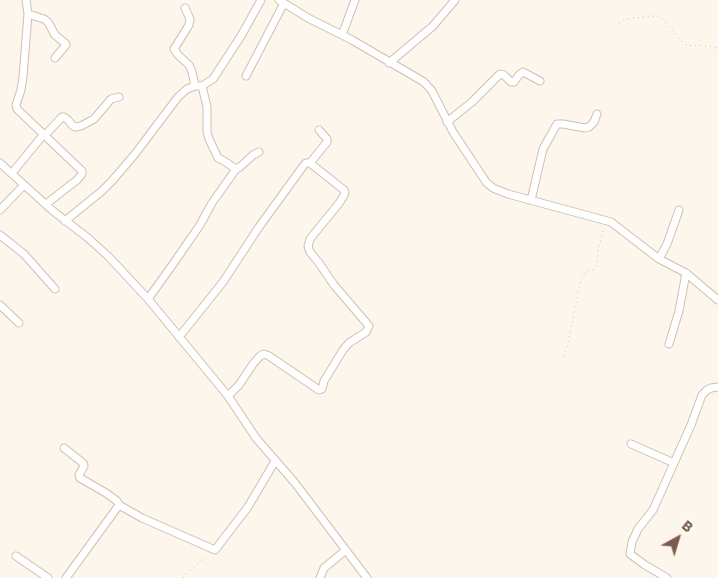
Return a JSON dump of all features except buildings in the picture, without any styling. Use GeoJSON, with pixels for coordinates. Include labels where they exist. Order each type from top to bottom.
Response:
{"type":"FeatureCollection","features":[{"type":"Feature","properties":{"kind":"street"},"geometry":{"type":"LineString","coordinates":[[26,0],[28,14],[21,90],[16,106],[19,112],[81,168],[82,171],[80,177],[46,204]]}},
{"type":"Feature","properties":{"kind":"street"},"geometry":{"type":"LineString","coordinates":[[65,221],[112,181],[178,97],[187,89],[209,82],[216,76],[261,0]]}},
{"type":"Feature","properties":{"kind":"street"},"geometry":{"type":"LineString","coordinates":[[342,35],[355,0]]}},
{"type":"Feature","properties":{"kind":"street"},"geometry":{"type":"LineString","coordinates":[[389,62],[433,26],[455,0]]}},
{"type":"Feature","properties":{"kind":"street"},"geometry":{"type":"LineString","coordinates":[[246,76],[282,1],[308,18],[352,40],[424,82],[432,91],[453,132],[492,188],[611,222],[659,259],[686,273],[718,300]]}},
{"type":"Feature","properties":{"kind":"street"},"geometry":{"type":"LineString","coordinates":[[185,8],[190,19],[189,25],[174,49],[192,72],[207,107],[207,132],[209,139],[218,156],[236,169]]}},
{"type":"Feature","properties":{"kind":"street"},"geometry":{"type":"LineString","coordinates":[[28,14],[48,22],[55,35],[66,44],[55,58]]}},
{"type":"Feature","properties":{"kind":"street"},"geometry":{"type":"LineString","coordinates":[[447,122],[472,102],[500,74],[514,82],[523,72],[540,81]]}},
{"type":"Feature","properties":{"kind":"street"},"geometry":{"type":"LineString","coordinates":[[12,174],[44,135],[62,117],[68,120],[72,126],[82,126],[94,119],[111,100],[119,97]]}},
{"type":"Feature","properties":{"kind":"street"},"geometry":{"type":"LineString","coordinates":[[531,200],[543,149],[557,124],[590,127],[598,114]]}},
{"type":"Feature","properties":{"kind":"street"},"geometry":{"type":"LineString","coordinates":[[179,337],[223,282],[301,168],[306,163],[310,163],[327,142],[328,139],[320,130]]}},
{"type":"Feature","properties":{"kind":"street"},"geometry":{"type":"LineString","coordinates":[[148,299],[200,225],[236,169],[258,152]]}},
{"type":"Feature","properties":{"kind":"street"},"geometry":{"type":"LineString","coordinates":[[0,163],[109,257],[148,299],[228,396],[256,438],[294,483],[367,578]]}},
{"type":"Feature","properties":{"kind":"street"},"geometry":{"type":"LineString","coordinates":[[228,396],[239,385],[253,364],[264,354],[319,390],[322,389],[324,382],[343,350],[369,328],[310,252],[308,246],[310,239],[340,202],[345,192],[310,163]]}},
{"type":"Feature","properties":{"kind":"street"},"geometry":{"type":"LineString","coordinates":[[0,210],[24,185]]}},
{"type":"Feature","properties":{"kind":"street"},"geometry":{"type":"LineString","coordinates":[[659,259],[679,210]]}},
{"type":"Feature","properties":{"kind":"street"},"geometry":{"type":"LineString","coordinates":[[0,235],[24,254],[55,289]]}},
{"type":"Feature","properties":{"kind":"street"},"geometry":{"type":"LineString","coordinates":[[669,344],[679,311],[686,273]]}},
{"type":"Feature","properties":{"kind":"street"},"geometry":{"type":"LineString","coordinates":[[0,305],[19,323]]}},
{"type":"Feature","properties":{"kind":"street"},"geometry":{"type":"LineString","coordinates":[[667,578],[630,554],[632,542],[634,535],[652,510],[691,425],[702,395],[711,388],[718,387]]}},
{"type":"Feature","properties":{"kind":"street"},"geometry":{"type":"LineString","coordinates":[[630,444],[674,463]]}},
{"type":"Feature","properties":{"kind":"street"},"geometry":{"type":"LineString","coordinates":[[64,448],[83,463],[84,466],[79,476],[106,493],[119,505],[142,518],[215,550],[248,507],[275,461]]}},
{"type":"Feature","properties":{"kind":"street"},"geometry":{"type":"LineString","coordinates":[[66,578],[119,505]]}},
{"type":"Feature","properties":{"kind":"street"},"geometry":{"type":"LineString","coordinates":[[320,578],[324,568],[346,550]]}},
{"type":"Feature","properties":{"kind":"street"},"geometry":{"type":"LineString","coordinates":[[16,556],[48,578]]}},
{"type":"Feature","properties":{"kind":"path"},"geometry":{"type":"LineString","coordinates":[[619,23],[626,19],[658,16],[684,44],[688,46],[718,48]]}},
{"type":"Feature","properties":{"kind":"path"},"geometry":{"type":"LineString","coordinates":[[564,356],[580,278],[594,269],[597,264],[605,221]]}},
{"type":"Feature","properties":{"kind":"path"},"geometry":{"type":"LineString","coordinates":[[183,578],[199,562],[215,550]]}}]}
